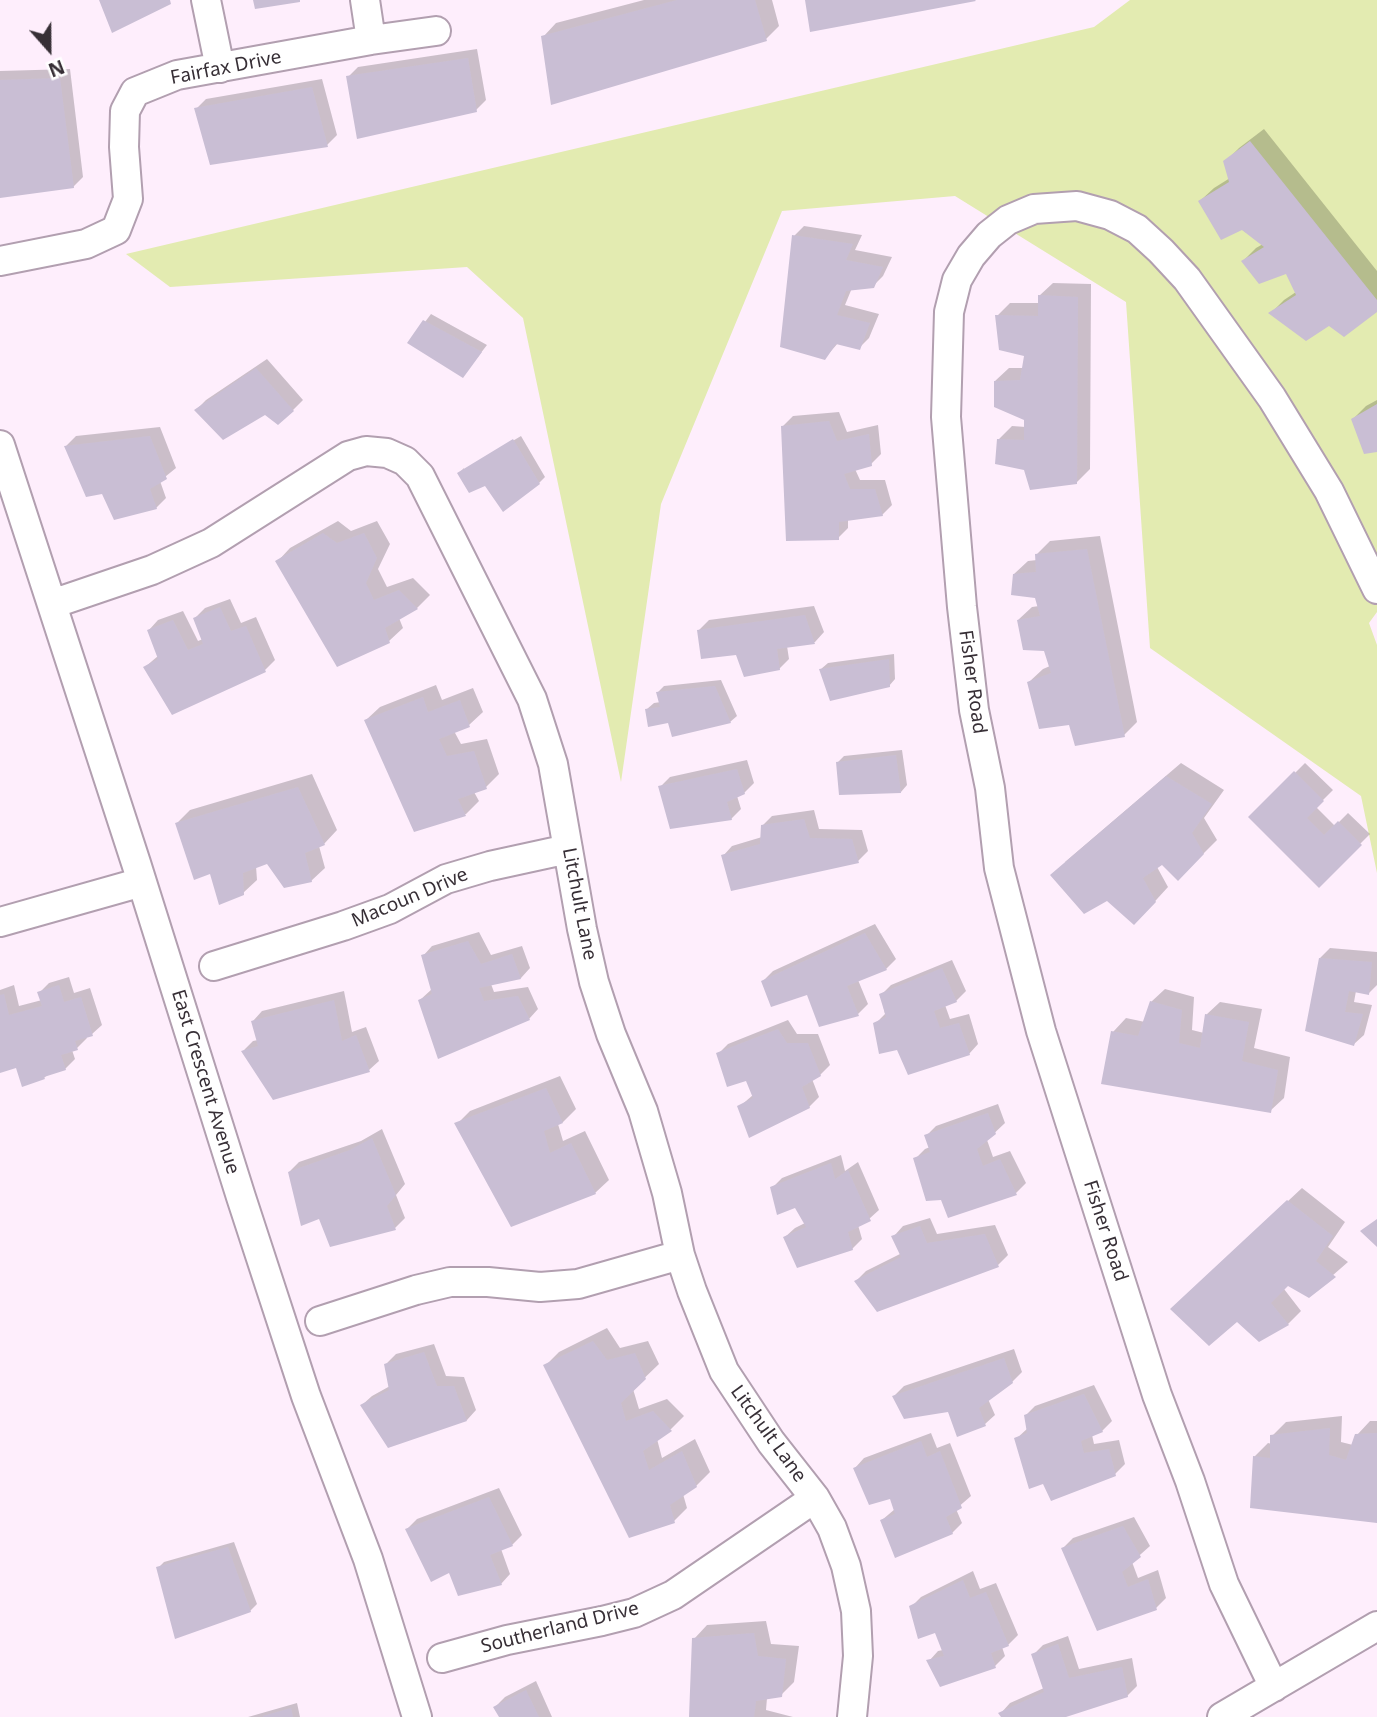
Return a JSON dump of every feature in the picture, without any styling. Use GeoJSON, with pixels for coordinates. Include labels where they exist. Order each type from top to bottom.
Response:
{"type":"FeatureCollection","features":[{"type":"Feature","properties":{"kind":"street"},"geometry":{"type":"LineString","coordinates":[[206,0],[220,68]]}},
{"type":"Feature","properties":{"kind":"street"},"geometry":{"type":"LineString","coordinates":[[365,0],[371,40]]}},
{"type":"Feature","properties":{"kind":"street","name":"Fairfax Drive"},"geometry":{"type":"LineString","coordinates":[[1,261],[86,244],[116,230],[128,199],[124,147],[125,111],[135,92],[177,75],[436,31]]}},
{"type":"Feature","properties":{"kind":"street","name":"Fisher Road"},"geometry":{"type":"LineString","coordinates":[[1274,1687],[1224,1584],[1190,1481],[1157,1395],[1041,1031],[999,868],[990,788],[974,710],[962,607],[946,417],[949,312],[957,281],[971,256],[989,235],[1008,220],[1034,209],[1077,206],[1110,215],[1137,229],[1187,279],[1272,398],[1329,491],[1377,589]]}},
{"type":"Feature","properties":{"kind":"street","name":"East Crescent Avenue"},"geometry":{"type":"LineString","coordinates":[[0,445],[253,1234],[306,1395],[369,1559],[417,1717]]}},
{"type":"Feature","properties":{"kind":"street","name":"Litchult Lane"},"geometry":{"type":"LineString","coordinates":[[52,604],[152,570],[211,543],[348,457],[366,451],[387,453],[405,461],[420,476],[532,699],[553,764],[594,982],[611,1034],[643,1111],[667,1193],[680,1255],[692,1291],[724,1371],[771,1442],[815,1498],[832,1528],[846,1566],[856,1611],[858,1656],[852,1717]]}},
{"type":"Feature","properties":{"kind":"street","name":"Macoun Drive"},"geometry":{"type":"LineString","coordinates":[[214,966],[390,909],[446,879],[489,866],[568,849]]}},
{"type":"Feature","properties":{"kind":"street"},"geometry":{"type":"LineString","coordinates":[[0,922],[142,882]]}},
{"type":"Feature","properties":{"kind":"street"},"geometry":{"type":"LineString","coordinates":[[320,1321],[416,1290],[450,1283],[488,1282],[540,1287],[578,1284],[680,1255]]}},
{"type":"Feature","properties":{"kind":"street","name":"Southerland Drive"},"geometry":{"type":"LineString","coordinates":[[442,1658],[507,1640],[634,1613],[673,1595],[815,1498]]}},
{"type":"Feature","properties":{"kind":"street"},"geometry":{"type":"LineString","coordinates":[[1222,1717],[1377,1626]]}},
{"type":"Feature","properties":{"kind":"green space"},"geometry":{"type":"Polygon","coordinates":[[[1130,0],[1377,0],[1377,612],[1369,623],[1377,645],[1377,873],[1361,796],[1150,648],[1126,302],[955,196],[782,211],[661,504],[621,782],[523,318],[467,267],[170,287],[126,254],[1094,27],[1130,0]]]}},
{"type":"Feature","properties":{"kind":"building"},"geometry":{"type":"Polygon","coordinates":[[[99,0],[170,0],[171,4],[112,33],[99,0]]]}},
{"type":"Feature","properties":{"kind":"building"},"geometry":{"type":"Polygon","coordinates":[[[253,0],[300,0],[300,2],[255,9],[253,0]]]}},
{"type":"Feature","properties":{"kind":"building"},"geometry":{"type":"Polygon","coordinates":[[[677,0],[755,0],[767,41],[551,105],[541,36],[677,0]]]}},
{"type":"Feature","properties":{"kind":"building"},"geometry":{"type":"Polygon","coordinates":[[[805,0],[975,0],[976,1],[810,32],[805,0]]]}},
{"type":"Feature","properties":{"kind":"building"},"geometry":{"type":"Polygon","coordinates":[[[468,58],[477,112],[357,139],[346,76],[468,58]]]}},
{"type":"Feature","properties":{"kind":"building"},"geometry":{"type":"Polygon","coordinates":[[[60,78],[74,188],[0,198],[0,80],[60,78]]]}},
{"type":"Feature","properties":{"kind":"building"},"geometry":{"type":"Polygon","coordinates":[[[312,87],[328,147],[210,165],[194,108],[312,87]]]}},
{"type":"Feature","properties":{"kind":"building"},"geometry":{"type":"Polygon","coordinates":[[[1250,141],[1377,300],[1377,312],[1344,337],[1329,326],[1306,341],[1268,313],[1296,295],[1286,274],[1259,284],[1241,261],[1264,247],[1242,230],[1221,240],[1198,201],[1229,182],[1223,161],[1250,141]]]}},
{"type":"Feature","properties":{"kind":"building"},"geometry":{"type":"Polygon","coordinates":[[[792,235],[853,244],[846,260],[883,267],[874,288],[846,291],[837,315],[870,323],[860,350],[836,344],[825,360],[780,347],[792,235]]]}},
{"type":"Feature","properties":{"kind":"building"},"geometry":{"type":"Polygon","coordinates":[[[1038,295],[1078,297],[1077,484],[1030,490],[1024,470],[995,464],[997,439],[1024,440],[1024,420],[994,407],[994,381],[1020,380],[1024,356],[999,350],[995,315],[1038,316],[1038,295]]]}},
{"type":"Feature","properties":{"kind":"building"},"geometry":{"type":"Polygon","coordinates":[[[423,320],[482,352],[463,378],[407,343],[423,320]]]}},
{"type":"Feature","properties":{"kind":"building"},"geometry":{"type":"Polygon","coordinates":[[[256,368],[294,411],[278,425],[265,415],[223,440],[194,410],[256,368]]]}},
{"type":"Feature","properties":{"kind":"building"},"geometry":{"type":"Polygon","coordinates":[[[1377,404],[1377,452],[1364,454],[1351,419],[1377,404]]]}},
{"type":"Feature","properties":{"kind":"building"},"geometry":{"type":"Polygon","coordinates":[[[829,421],[837,441],[869,434],[872,466],[844,474],[850,489],[875,489],[883,516],[839,522],[839,540],[786,541],[781,426],[829,421]]]}},
{"type":"Feature","properties":{"kind":"building"},"geometry":{"type":"Polygon","coordinates":[[[150,436],[167,479],[150,489],[157,509],[114,520],[102,494],[86,497],[64,446],[150,436]]]}},
{"type":"Feature","properties":{"kind":"building"},"geometry":{"type":"Polygon","coordinates":[[[513,439],[540,484],[503,512],[485,486],[469,493],[457,473],[513,439]]]}},
{"type":"Feature","properties":{"kind":"building"},"geometry":{"type":"Polygon","coordinates":[[[323,533],[337,543],[364,533],[377,558],[366,583],[374,600],[399,590],[418,609],[385,628],[390,643],[337,667],[275,561],[323,533]]]}},
{"type":"Feature","properties":{"kind":"building"},"geometry":{"type":"Polygon","coordinates":[[[1087,549],[1125,737],[1075,746],[1069,725],[1039,729],[1027,682],[1051,673],[1044,651],[1023,650],[1017,620],[1040,616],[1035,598],[1011,595],[1013,574],[1036,572],[1035,554],[1087,549]]]}},
{"type":"Feature","properties":{"kind":"building"},"geometry":{"type":"Polygon","coordinates":[[[220,607],[231,631],[246,626],[266,672],[172,715],[143,667],[158,659],[147,630],[173,620],[188,650],[203,644],[193,618],[220,607]]]}},
{"type":"Feature","properties":{"kind":"building"},"geometry":{"type":"Polygon","coordinates":[[[805,615],[815,644],[777,649],[780,670],[744,677],[736,655],[701,659],[697,630],[805,615]]]}},
{"type":"Feature","properties":{"kind":"building"},"geometry":{"type":"Polygon","coordinates":[[[889,659],[890,687],[830,701],[819,669],[889,659]]]}},
{"type":"Feature","properties":{"kind":"building"},"geometry":{"type":"Polygon","coordinates":[[[715,686],[731,723],[672,737],[668,723],[648,727],[645,709],[660,707],[656,692],[715,686]]]}},
{"type":"Feature","properties":{"kind":"building"},"geometry":{"type":"Polygon","coordinates":[[[423,697],[428,712],[460,700],[470,727],[439,739],[447,756],[474,751],[487,789],[458,799],[466,816],[414,832],[364,720],[423,697]]]}},
{"type":"Feature","properties":{"kind":"building"},"geometry":{"type":"Polygon","coordinates":[[[896,755],[901,793],[839,795],[836,762],[896,755]]]}},
{"type":"Feature","properties":{"kind":"building"},"geometry":{"type":"Polygon","coordinates":[[[737,769],[745,794],[727,802],[732,820],[670,829],[658,786],[737,769]]]}},
{"type":"Feature","properties":{"kind":"building"},"geometry":{"type":"Polygon","coordinates":[[[1294,771],[1324,801],[1307,818],[1324,835],[1338,821],[1362,845],[1319,888],[1248,817],[1294,771]]]}},
{"type":"Feature","properties":{"kind":"building"},"geometry":{"type":"Polygon","coordinates":[[[1166,776],[1212,804],[1192,833],[1204,854],[1178,881],[1162,865],[1143,878],[1156,902],[1134,925],[1107,901],[1084,914],[1050,875],[1166,776]]]}},
{"type":"Feature","properties":{"kind":"building"},"geometry":{"type":"Polygon","coordinates":[[[298,787],[325,845],[305,853],[312,882],[284,888],[267,864],[243,873],[244,895],[219,905],[210,874],[194,880],[175,823],[298,787]]]}},
{"type":"Feature","properties":{"kind":"building"},"geometry":{"type":"Polygon","coordinates":[[[804,819],[810,838],[852,839],[859,863],[731,891],[721,855],[760,844],[761,825],[804,819]]]}},
{"type":"Feature","properties":{"kind":"building"},"geometry":{"type":"Polygon","coordinates":[[[865,933],[887,970],[847,986],[859,1016],[819,1027],[807,995],[771,1007],[761,981],[865,933]]]}},
{"type":"Feature","properties":{"kind":"building"},"geometry":{"type":"Polygon","coordinates":[[[468,941],[481,964],[512,954],[521,979],[479,988],[484,1001],[518,996],[530,1020],[438,1059],[418,1000],[432,994],[421,955],[468,941]]]}},
{"type":"Feature","properties":{"kind":"building"},"geometry":{"type":"Polygon","coordinates":[[[1319,958],[1372,962],[1369,995],[1349,991],[1345,1012],[1363,1014],[1354,1046],[1305,1031],[1319,958]]]}},
{"type":"Feature","properties":{"kind":"building"},"geometry":{"type":"Polygon","coordinates":[[[942,968],[957,1002],[934,1011],[940,1028],[959,1023],[970,1055],[908,1075],[897,1050],[879,1054],[873,1023],[886,1017],[879,994],[942,968]]]}},
{"type":"Feature","properties":{"kind":"building"},"geometry":{"type":"Polygon","coordinates":[[[59,985],[64,1002],[81,997],[93,1036],[75,1041],[78,1050],[61,1055],[66,1070],[22,1087],[16,1068],[0,1073],[0,995],[4,994],[9,1015],[42,1006],[37,992],[59,985]]]}},
{"type":"Feature","properties":{"kind":"building"},"geometry":{"type":"Polygon","coordinates":[[[334,1000],[342,1041],[356,1035],[370,1072],[273,1100],[241,1051],[258,1046],[251,1021],[334,1000]]]}},
{"type":"Feature","properties":{"kind":"building"},"geometry":{"type":"Polygon","coordinates":[[[1150,1001],[1182,1010],[1179,1043],[1200,1048],[1205,1014],[1249,1022],[1242,1061],[1278,1070],[1271,1113],[1101,1084],[1111,1031],[1138,1036],[1150,1001]]]}},
{"type":"Feature","properties":{"kind":"building"},"geometry":{"type":"Polygon","coordinates":[[[778,1029],[787,1043],[808,1043],[821,1076],[802,1087],[810,1108],[749,1138],[737,1106],[753,1098],[746,1081],[727,1087],[716,1053],[778,1029]]]}},
{"type":"Feature","properties":{"kind":"building"},"geometry":{"type":"Polygon","coordinates":[[[546,1088],[563,1123],[544,1131],[550,1153],[571,1143],[596,1194],[511,1227],[454,1123],[546,1088]]]}},
{"type":"Feature","properties":{"kind":"building"},"geometry":{"type":"Polygon","coordinates":[[[988,1113],[996,1134],[977,1149],[983,1166],[1000,1159],[1017,1195],[948,1218],[941,1200],[926,1201],[913,1158],[930,1152],[924,1135],[988,1113]]]}},
{"type":"Feature","properties":{"kind":"building"},"geometry":{"type":"Polygon","coordinates":[[[372,1138],[396,1195],[387,1206],[396,1230],[330,1247],[319,1219],[301,1226],[288,1172],[350,1150],[372,1138]]]}},
{"type":"Feature","properties":{"kind":"building"},"geometry":{"type":"Polygon","coordinates":[[[831,1163],[835,1179],[848,1170],[871,1221],[848,1232],[853,1250],[797,1268],[783,1237],[806,1227],[795,1208],[777,1215],[770,1187],[831,1163]]]}},
{"type":"Feature","properties":{"kind":"building"},"geometry":{"type":"Polygon","coordinates":[[[1287,1200],[1333,1236],[1316,1261],[1336,1277],[1309,1298],[1288,1286],[1271,1303],[1289,1325],[1259,1342],[1237,1322],[1209,1346],[1170,1309],[1287,1200]]]}},
{"type":"Feature","properties":{"kind":"building"},"geometry":{"type":"Polygon","coordinates":[[[1377,1219],[1377,1247],[1360,1231],[1377,1219]]]}},
{"type":"Feature","properties":{"kind":"building"},"geometry":{"type":"Polygon","coordinates":[[[920,1226],[927,1243],[985,1234],[999,1267],[877,1312],[854,1281],[901,1257],[891,1236],[920,1226]]]}},
{"type":"Feature","properties":{"kind":"building"},"geometry":{"type":"Polygon","coordinates":[[[593,1341],[607,1360],[635,1353],[646,1379],[621,1403],[626,1421],[653,1411],[672,1431],[643,1451],[649,1470],[682,1451],[697,1487],[670,1505],[675,1523],[629,1538],[543,1365],[593,1341]]]}},
{"type":"Feature","properties":{"kind":"building"},"geometry":{"type":"Polygon","coordinates":[[[424,1352],[437,1386],[454,1386],[467,1421],[388,1448],[360,1405],[389,1390],[384,1364],[424,1352]]]}},
{"type":"Feature","properties":{"kind":"building"},"geometry":{"type":"Polygon","coordinates":[[[1004,1358],[1013,1383],[979,1408],[986,1426],[957,1437],[948,1412],[904,1419],[892,1396],[1004,1358]]]}},
{"type":"Feature","properties":{"kind":"building"},"geometry":{"type":"Polygon","coordinates":[[[1084,1394],[1103,1432],[1081,1441],[1084,1453],[1109,1449],[1116,1476],[1051,1501],[1043,1484],[1029,1489],[1014,1438],[1027,1433],[1024,1415],[1084,1394]]]}},
{"type":"Feature","properties":{"kind":"building"},"geometry":{"type":"Polygon","coordinates":[[[1330,1428],[1329,1455],[1346,1460],[1355,1434],[1377,1433],[1377,1523],[1250,1508],[1253,1456],[1270,1458],[1270,1435],[1330,1428]]]}},
{"type":"Feature","properties":{"kind":"building"},"geometry":{"type":"Polygon","coordinates":[[[921,1441],[927,1457],[940,1451],[962,1508],[946,1517],[953,1534],[895,1558],[880,1520],[895,1514],[890,1499],[869,1505],[853,1468],[921,1441]]]}},
{"type":"Feature","properties":{"kind":"building"},"geometry":{"type":"Polygon","coordinates":[[[489,1497],[513,1546],[490,1555],[502,1585],[458,1596],[449,1573],[431,1582],[405,1529],[489,1497]]]}},
{"type":"Feature","properties":{"kind":"building"},"geometry":{"type":"Polygon","coordinates":[[[1123,1526],[1141,1557],[1122,1572],[1128,1587],[1148,1579],[1157,1610],[1097,1631],[1061,1548],[1123,1526]]]}},
{"type":"Feature","properties":{"kind":"building"},"geometry":{"type":"Polygon","coordinates":[[[228,1547],[251,1612],[175,1639],[156,1567],[228,1547]]]}},
{"type":"Feature","properties":{"kind":"building"},"geometry":{"type":"Polygon","coordinates":[[[963,1580],[970,1598],[986,1592],[1009,1646],[991,1653],[996,1668],[940,1687],[926,1660],[944,1656],[935,1633],[918,1639],[909,1606],[963,1580]]]}},
{"type":"Feature","properties":{"kind":"building"},"geometry":{"type":"Polygon","coordinates":[[[754,1633],[758,1656],[786,1659],[782,1697],[756,1701],[754,1717],[689,1717],[692,1638],[754,1633]]]}},
{"type":"Feature","properties":{"kind":"building"},"geometry":{"type":"Polygon","coordinates":[[[1058,1644],[1069,1678],[1122,1667],[1128,1697],[1066,1717],[1001,1717],[998,1713],[1044,1692],[1031,1654],[1058,1644]]]}},
{"type":"Feature","properties":{"kind":"building"},"geometry":{"type":"Polygon","coordinates":[[[526,1690],[539,1717],[499,1717],[493,1707],[526,1690]]]}},
{"type":"Feature","properties":{"kind":"building"},"geometry":{"type":"Polygon","coordinates":[[[291,1708],[293,1717],[263,1717],[263,1716],[291,1708]]]}}]}
